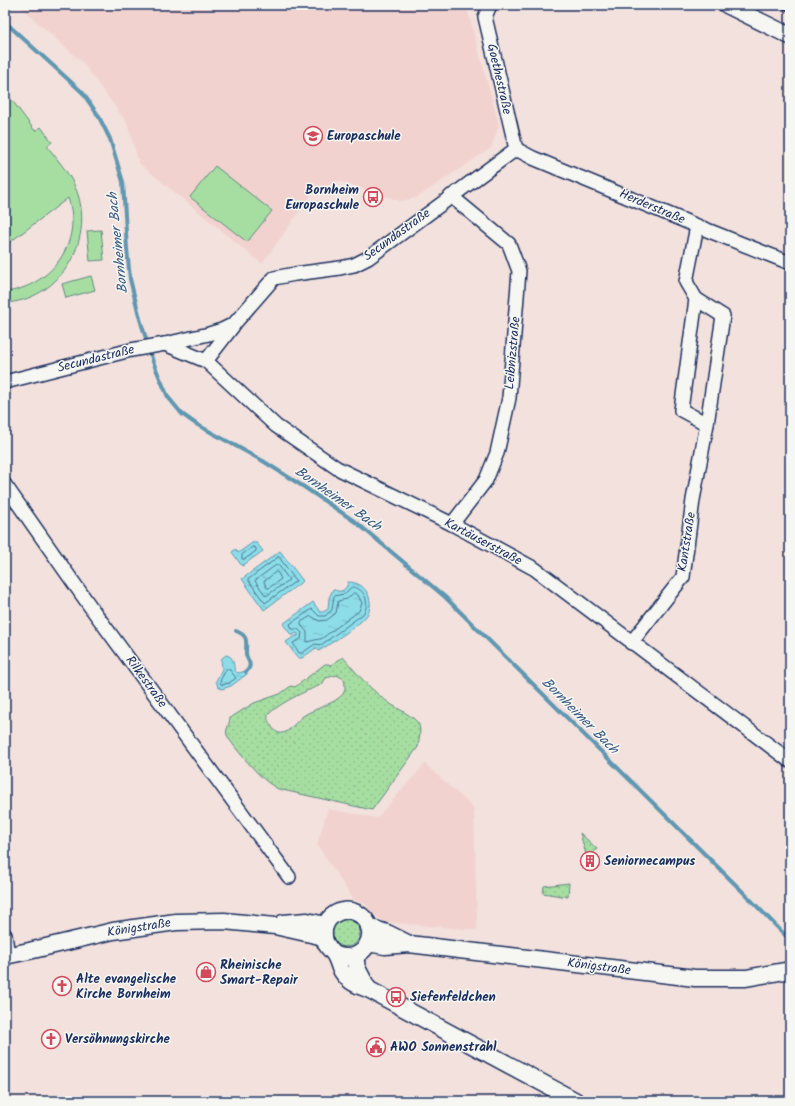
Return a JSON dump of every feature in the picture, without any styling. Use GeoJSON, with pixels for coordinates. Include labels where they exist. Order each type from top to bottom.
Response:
{"type":"FeatureCollection","features":[{"type":"Feature","properties":{"kind":"street"},"geometry":{"type":"LineString","coordinates":[[727,5],[790,36]]}},
{"type":"Feature","properties":{"kind":"street","name":"Goethestraße"},"geometry":{"type":"LineString","coordinates":[[489,7],[485,17],[516,149]]}},
{"type":"Feature","properties":{"kind":"street","name":"Secundastraße"},"geometry":{"type":"LineString","coordinates":[[206,361],[234,324],[274,278],[354,265],[368,258],[450,196],[516,149]]}},
{"type":"Feature","properties":{"kind":"street","name":"Herderstraße"},"geometry":{"type":"LineString","coordinates":[[516,149],[697,226],[790,263]]}},
{"type":"Feature","properties":{"kind":"street","name":"Leibnizstraße"},"geometry":{"type":"LineString","coordinates":[[450,196],[509,244],[519,272],[509,398],[497,453],[486,480],[452,524]]}},
{"type":"Feature","properties":{"kind":"street","name":"Kantstraße"},"geometry":{"type":"LineString","coordinates":[[632,643],[682,577],[693,500],[707,424],[723,316],[696,299],[686,282],[697,226]]}},
{"type":"Feature","properties":{"kind":"street"},"geometry":{"type":"LineString","coordinates":[[696,299],[681,410],[707,424]]}},
{"type":"Feature","properties":{"kind":"street","name":"Secundastraße"},"geometry":{"type":"LineString","coordinates":[[5,382],[137,349],[209,334],[234,324]]}},
{"type":"Feature","properties":{"kind":"street","name":"Kartäuserstraße"},"geometry":{"type":"LineString","coordinates":[[164,344],[206,361],[276,426],[337,468],[452,524],[535,569],[790,761]]}},
{"type":"Feature","properties":{"kind":"street","name":"Rilkestraße"},"geometry":{"type":"LineString","coordinates":[[5,485],[92,609],[289,877]]}},
{"type":"Feature","properties":{"kind":"street"},"geometry":{"type":"LineString","coordinates":[[334,954],[340,957],[348,958],[355,956],[360,953],[368,943],[370,938],[369,927],[362,916],[356,912],[342,911],[337,913],[328,920],[324,931],[325,944],[334,954],[341,970],[348,979],[355,985],[368,989],[576,1101]]}},
{"type":"Feature","properties":{"kind":"street","name":"Königstraße"},"geometry":{"type":"LineString","coordinates":[[5,955],[29,952],[113,931],[176,922],[224,921],[275,926],[288,922],[307,921],[324,931]]}},
{"type":"Feature","properties":{"kind":"street","name":"Königstraße"},"geometry":{"type":"LineString","coordinates":[[369,927],[387,933],[409,944]]}},
{"type":"Feature","properties":{"kind":"street"},"geometry":{"type":"LineString","coordinates":[[5,935],[7,949],[5,955]]}},
{"type":"Feature","properties":{"kind":"street","name":"Königstraße"},"geometry":{"type":"LineString","coordinates":[[368,943],[385,946],[409,944],[695,978],[746,978],[790,970]]}},
{"type":"Feature","properties":{"kind":"street"},"geometry":{"type":"LineString","coordinates":[[355,956],[357,968],[368,989]]}},
{"type":"Feature","properties":{"kind":"shaded area","name":"Europaschule"},"geometry":{"type":"Polygon","coordinates":[[[18,5],[466,5],[499,125],[491,148],[416,198],[400,201],[339,181],[314,191],[262,264],[139,163],[127,123],[83,63],[18,5]]]}},
{"type":"Feature","properties":{"kind":"shaded area"},"geometry":{"type":"Polygon","coordinates":[[[425,764],[474,808],[477,930],[384,922],[375,916],[364,903],[354,900],[317,845],[328,809],[377,818],[425,764]]]}},
{"type":"Feature","properties":{"kind":"green space"},"geometry":{"type":"Polygon","coordinates":[[[5,91],[35,131],[41,127],[52,142],[47,146],[66,170],[74,184],[79,198],[82,216],[80,235],[75,252],[66,268],[55,281],[40,292],[24,300],[5,303],[5,292],[36,282],[49,272],[59,260],[67,246],[71,231],[72,215],[68,198],[5,246],[5,91]]]}},
{"type":"Feature","properties":{"kind":"green space"},"geometry":{"type":"Polygon","coordinates":[[[215,166],[272,211],[247,242],[190,197],[215,166]]]}},
{"type":"Feature","properties":{"kind":"green space"},"geometry":{"type":"Polygon","coordinates":[[[101,230],[104,260],[90,261],[87,231],[101,230]]]}},
{"type":"Feature","properties":{"kind":"green space"},"geometry":{"type":"Polygon","coordinates":[[[91,276],[95,290],[66,298],[62,284],[91,276]]]}},
{"type":"Feature","properties":{"kind":"green space"},"geometry":{"type":"Polygon","coordinates":[[[343,657],[359,676],[376,692],[389,703],[410,716],[417,722],[420,728],[418,747],[372,810],[278,789],[257,772],[238,751],[227,735],[230,718],[254,703],[280,694],[291,686],[295,687],[325,664],[331,665],[343,657]],[[337,675],[326,678],[320,685],[300,694],[274,709],[268,716],[268,720],[275,731],[278,733],[285,732],[303,716],[335,701],[343,694],[345,690],[344,679],[337,675]]]}},
{"type":"Feature","properties":{"kind":"green space"},"geometry":{"type":"Polygon","coordinates":[[[580,833],[597,849],[587,858],[580,833]]]}},
{"type":"Feature","properties":{"kind":"green space"},"geometry":{"type":"Polygon","coordinates":[[[569,883],[568,897],[543,893],[544,886],[569,883]]]}},
{"type":"Feature","properties":{"kind":"green space"},"geometry":{"type":"Polygon","coordinates":[[[346,919],[356,923],[360,933],[356,943],[346,947],[336,943],[332,933],[336,923],[346,919]]]}},
{"type":"Feature","properties":{"kind":"water"},"geometry":{"type":"Polygon","coordinates":[[[255,541],[263,551],[242,566],[232,552],[236,549],[238,553],[255,541]]]}},
{"type":"Feature","properties":{"kind":"water"},"geometry":{"type":"Polygon","coordinates":[[[280,551],[303,581],[264,610],[242,579],[280,551]]]}},
{"type":"Feature","properties":{"kind":"water"},"geometry":{"type":"Polygon","coordinates":[[[348,582],[360,585],[368,594],[370,605],[367,615],[352,628],[319,651],[316,648],[302,658],[298,658],[286,642],[295,636],[298,636],[298,634],[296,633],[292,636],[283,624],[313,602],[320,612],[328,609],[329,598],[333,589],[341,591],[345,589],[348,582]]]}},
{"type":"Feature","properties":{"kind":"water"},"geometry":{"type":"Polygon","coordinates":[[[226,655],[232,659],[236,672],[240,673],[245,671],[247,674],[231,686],[222,689],[218,687],[216,681],[222,669],[221,659],[226,655]]]}},
{"type":"Feature","properties":{"kind":"waterway","name":"Bornheimer Bach"},"geometry":{"type":"LineString","coordinates":[[5,22],[82,92],[98,115],[110,139],[123,182],[130,279],[140,319],[153,362],[168,397],[182,414],[196,424],[263,461],[357,523],[445,597],[785,935]]}},
{"type":"Feature","properties":{"kind":"waterway"},"geometry":{"type":"LineString","coordinates":[[236,631],[243,635],[246,640],[246,655],[250,664],[249,669],[246,672]]}},
{"type":"Feature","properties":{"kind":"railway"},"geometry":{"type":"LineString","coordinates":[[778,5],[790,11]]}},
{"type":"Feature","properties":{"kind":"place","name":"Europaschule"},"geometry":{"type":"Point","coordinates":[313,136]}},
{"type":"Feature","properties":{"kind":"place","name":"Bornheim Europaschule"},"geometry":{"type":"Point","coordinates":[373,197]}},
{"type":"Feature","properties":{"kind":"place","name":"Seniornecampus"},"geometry":{"type":"Point","coordinates":[590,861]}},
{"type":"Feature","properties":{"kind":"place","name":"Rheinische Smart-Repair"},"geometry":{"type":"Point","coordinates":[206,972]}},
{"type":"Feature","properties":{"kind":"place","name":"Alte evangelische Kirche Bornheim"},"geometry":{"type":"Point","coordinates":[62,986]}},
{"type":"Feature","properties":{"kind":"place","name":"Siefenfeldchen"},"geometry":{"type":"Point","coordinates":[396,997]}},
{"type":"Feature","properties":{"kind":"place","name":"Versöhnungskirche"},"geometry":{"type":"Point","coordinates":[51,1039]}},
{"type":"Feature","properties":{"kind":"place","name":"AWO Sonnenstrahl"},"geometry":{"type":"Point","coordinates":[376,1047]}}]}
